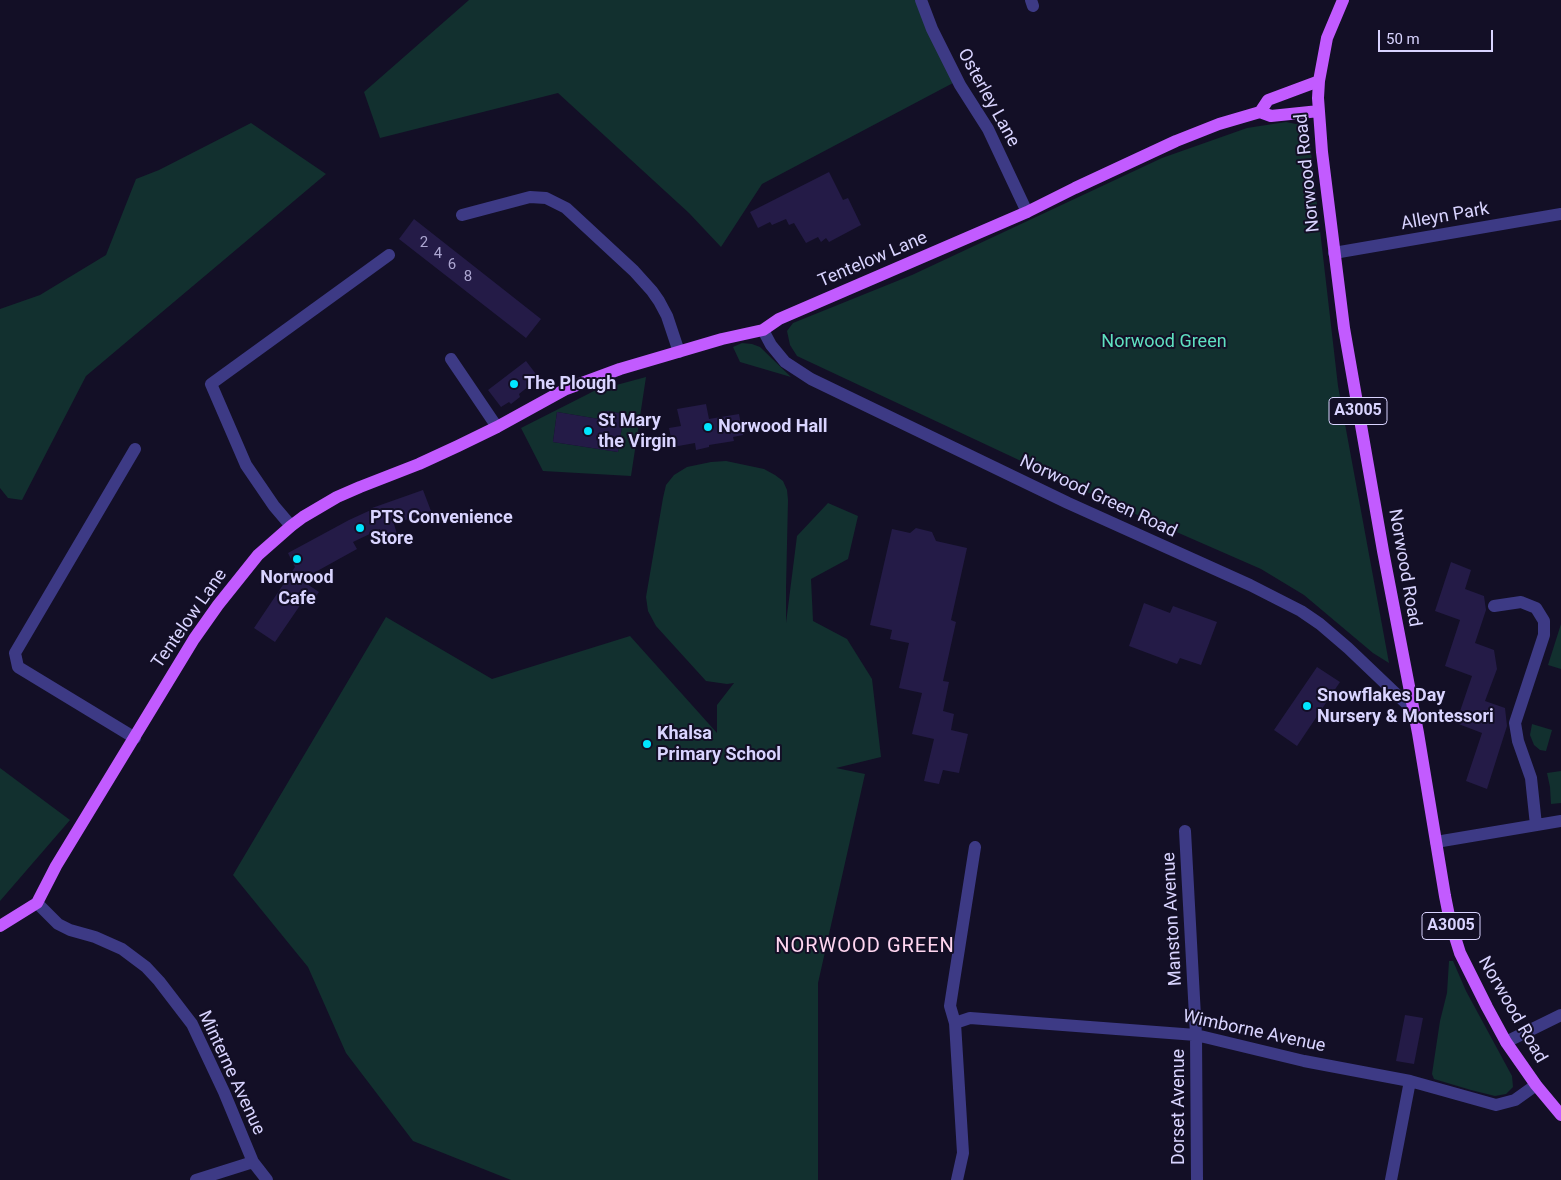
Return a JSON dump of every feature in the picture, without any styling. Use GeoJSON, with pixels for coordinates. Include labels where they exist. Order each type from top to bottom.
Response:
{"type":"FeatureCollection","features":[{"type":"Feature","properties":{"kind":"main road","name":"Norwood Road"},"geometry":{"type":"LineString","coordinates":[[1343,0],[1327,38],[1319,81],[1319,111],[1334,254],[1355,391],[1450,921],[1466,966],[1506,1042],[1536,1085],[1561,1115]]}},
{"type":"Feature","properties":{"kind":"main road","name":"Tentelow Lane"},"geometry":{"type":"LineString","coordinates":[[1260,112],[1268,100],[1319,81]]}},
{"type":"Feature","properties":{"kind":"main road","name":"Tentelow Lane"},"geometry":{"type":"LineString","coordinates":[[37,903],[56,866],[194,639],[258,554],[291,526],[316,509],[360,486],[419,464],[497,427],[566,388],[620,369],[732,336],[763,330],[779,319],[1027,212],[1176,141],[1219,124],[1260,112],[1271,116],[1319,111]]}},
{"type":"Feature","properties":{"kind":"main road"},"geometry":{"type":"LineString","coordinates":[[0,926],[37,903]]}},
{"type":"Feature","properties":{"kind":"street","name":"Osterley Lane"},"geometry":{"type":"LineString","coordinates":[[921,0],[932,29],[960,85],[988,129],[1027,212]]}},
{"type":"Feature","properties":{"kind":"street"},"geometry":{"type":"LineString","coordinates":[[462,214],[530,197],[546,198],[566,208],[634,271],[652,291],[667,316],[680,352]]}},
{"type":"Feature","properties":{"kind":"street","name":"Alleyn Park"},"geometry":{"type":"LineString","coordinates":[[1334,254],[1561,214]]}},
{"type":"Feature","properties":{"kind":"street"},"geometry":{"type":"LineString","coordinates":[[291,526],[274,506],[246,465],[211,384],[389,254]]}},
{"type":"Feature","properties":{"kind":"street","name":"Norwood Green Road"},"geometry":{"type":"LineString","coordinates":[[763,330],[776,352],[785,362],[811,379],[1059,499],[1250,585],[1301,611],[1343,643],[1412,709]]}},
{"type":"Feature","properties":{"kind":"street"},"geometry":{"type":"LineString","coordinates":[[451,359],[497,427]]}},
{"type":"Feature","properties":{"kind":"street"},"geometry":{"type":"LineString","coordinates":[[134,738],[18,667],[15,653],[135,449]]}},
{"type":"Feature","properties":{"kind":"street"},"geometry":{"type":"LineString","coordinates":[[1494,606],[1521,602],[1536,608],[1544,621],[1544,635],[1515,723],[1518,741],[1531,778],[1536,825]]}},
{"type":"Feature","properties":{"kind":"street"},"geometry":{"type":"LineString","coordinates":[[1436,842],[1561,821]]}},
{"type":"Feature","properties":{"kind":"street","name":"Manston Avenue"},"geometry":{"type":"LineString","coordinates":[[1185,831],[1196,1035]]}},
{"type":"Feature","properties":{"kind":"street"},"geometry":{"type":"LineString","coordinates":[[957,1180],[962,1154],[955,1023],[950,1006],[975,847]]}},
{"type":"Feature","properties":{"kind":"street","name":"Minterne Avenue"},"geometry":{"type":"LineString","coordinates":[[37,903],[58,924],[122,949],[146,967],[159,981],[192,1024],[224,1092],[253,1162],[267,1180]]}},
{"type":"Feature","properties":{"kind":"street"},"geometry":{"type":"LineString","coordinates":[[1506,1042],[1561,1014]]}},
{"type":"Feature","properties":{"kind":"street","name":"Wimborne Avenue"},"geometry":{"type":"LineString","coordinates":[[955,1023],[970,1018],[1196,1035],[1304,1061],[1410,1081],[1496,1105],[1515,1100],[1536,1085]]}},
{"type":"Feature","properties":{"kind":"street","name":"Dorset Avenue"},"geometry":{"type":"LineString","coordinates":[[1196,1035],[1197,1180]]}},
{"type":"Feature","properties":{"kind":"street"},"geometry":{"type":"LineString","coordinates":[[1390,1180],[1410,1081]]}},
{"type":"Feature","properties":{"kind":"street"},"geometry":{"type":"LineString","coordinates":[[196,1180],[253,1162]]}},
{"type":"Feature","properties":{"kind":"green space"},"geometry":{"type":"Polygon","coordinates":[[[469,0],[916,0],[953,83],[762,184],[721,247],[689,213],[558,93],[380,138],[364,92],[469,0]]]}},
{"type":"Feature","properties":{"kind":"green space","name":"Norwood Green"},"geometry":{"type":"Polygon","coordinates":[[[1286,122],[1301,125],[1309,135],[1338,386],[1389,663],[1373,653],[1304,595],[1261,569],[1117,506],[797,356],[790,345],[787,331],[793,323],[912,275],[1162,158],[1247,128],[1286,122]]]}},
{"type":"Feature","properties":{"kind":"green space"},"geometry":{"type":"Polygon","coordinates":[[[251,123],[326,174],[86,376],[22,500],[8,498],[0,488],[0,309],[40,295],[106,255],[136,179],[159,170],[251,123]]]}},
{"type":"Feature","properties":{"kind":"green space"},"geometry":{"type":"Polygon","coordinates":[[[742,343],[760,347],[791,377],[740,362],[733,347],[742,343]]]}},
{"type":"Feature","properties":{"kind":"green space"},"geometry":{"type":"Polygon","coordinates":[[[646,377],[631,476],[543,471],[521,428],[594,391],[646,377]],[[607,411],[605,420],[557,412],[553,442],[618,452],[624,414],[607,411]]]}},
{"type":"Feature","properties":{"kind":"green space","name":"Khalsa Primary School"},"geometry":{"type":"Polygon","coordinates":[[[726,461],[764,469],[783,481],[787,490],[786,623],[797,536],[828,503],[858,516],[848,559],[811,579],[813,621],[847,639],[872,679],[881,757],[836,768],[865,774],[818,983],[818,1180],[511,1180],[413,1141],[346,1053],[308,967],[233,875],[386,617],[492,679],[630,636],[717,733],[717,705],[734,683],[706,681],[656,626],[648,611],[646,597],[666,485],[674,475],[687,467],[726,461]]]}},
{"type":"Feature","properties":{"kind":"green space"},"geometry":{"type":"Polygon","coordinates":[[[1561,624],[1561,669],[1548,665],[1561,624]]]}},
{"type":"Feature","properties":{"kind":"green space"},"geometry":{"type":"Polygon","coordinates":[[[1532,724],[1552,730],[1546,751],[1540,750],[1534,745],[1530,735],[1532,724]]]}},
{"type":"Feature","properties":{"kind":"green space"},"geometry":{"type":"Polygon","coordinates":[[[0,768],[70,820],[0,901],[0,768]]]}},
{"type":"Feature","properties":{"kind":"green space"},"geometry":{"type":"Polygon","coordinates":[[[1561,771],[1561,803],[1551,804],[1547,773],[1561,771]]]}},
{"type":"Feature","properties":{"kind":"green space"},"geometry":{"type":"Polygon","coordinates":[[[1449,961],[1453,961],[1466,991],[1512,1076],[1513,1087],[1506,1094],[1495,1096],[1434,1079],[1432,1074],[1440,1021],[1447,993],[1449,961]]]}},
{"type":"Feature","properties":{"kind":"building"},"geometry":{"type":"Polygon","coordinates":[[[829,172],[843,200],[848,198],[861,225],[829,242],[826,238],[821,242],[818,237],[806,243],[794,223],[789,225],[786,219],[772,225],[770,222],[758,228],[750,212],[829,172]]]}},
{"type":"Feature","properties":{"kind":"building"},"geometry":{"type":"Polygon","coordinates":[[[414,219],[541,319],[526,338],[399,239],[414,219]]]}},
{"type":"Feature","properties":{"kind":"building","name":"The Plough"},"geometry":{"type":"Polygon","coordinates":[[[526,361],[539,378],[519,394],[520,397],[511,404],[509,402],[501,407],[488,390],[526,361]]]}},
{"type":"Feature","properties":{"kind":"building","name":"Norwood Hall"},"geometry":{"type":"Polygon","coordinates":[[[706,404],[709,419],[739,414],[743,435],[733,437],[734,441],[709,445],[709,447],[696,450],[695,443],[673,447],[669,428],[681,426],[677,409],[706,404]]]}},
{"type":"Feature","properties":{"kind":"building","name":"St Mary the Virgin"},"geometry":{"type":"Polygon","coordinates":[[[607,411],[624,414],[618,452],[553,442],[557,412],[605,420],[607,411]]]}},
{"type":"Feature","properties":{"kind":"building"},"geometry":{"type":"Polygon","coordinates":[[[423,490],[431,511],[394,524],[397,534],[383,539],[380,529],[353,542],[357,549],[301,580],[319,592],[310,605],[303,601],[275,642],[254,628],[295,567],[288,553],[372,508],[423,490]]]}},
{"type":"Feature","properties":{"kind":"building"},"geometry":{"type":"Polygon","coordinates":[[[916,528],[932,532],[936,541],[967,548],[951,620],[956,622],[943,681],[949,682],[943,711],[954,714],[951,730],[968,734],[959,773],[943,770],[939,784],[924,781],[934,739],[912,734],[922,693],[899,688],[909,643],[890,639],[892,630],[870,625],[892,529],[910,533],[916,528]]]}},
{"type":"Feature","properties":{"kind":"building"},"geometry":{"type":"Polygon","coordinates":[[[1451,562],[1471,570],[1465,589],[1484,596],[1486,610],[1475,643],[1494,650],[1497,669],[1485,701],[1505,708],[1507,726],[1487,789],[1466,781],[1482,733],[1456,723],[1472,676],[1445,666],[1460,620],[1435,611],[1451,562]]]}},
{"type":"Feature","properties":{"kind":"building"},"geometry":{"type":"Polygon","coordinates":[[[1144,603],[1170,613],[1173,606],[1217,622],[1201,665],[1180,658],[1177,664],[1129,646],[1144,603]]]}},
{"type":"Feature","properties":{"kind":"building","name":"Snowflakes Day Nursery & Montessori"},"geometry":{"type":"Polygon","coordinates":[[[1317,667],[1340,682],[1297,746],[1274,730],[1317,667]]]}},
{"type":"Feature","properties":{"kind":"building"},"geometry":{"type":"Polygon","coordinates":[[[1405,1015],[1423,1018],[1414,1064],[1396,1061],[1405,1015]]]}},
{"type":"Feature","properties":{"kind":"place","name":"The Plough"},"geometry":{"type":"Point","coordinates":[514,384]}},
{"type":"Feature","properties":{"kind":"place","name":"Norwood Hall"},"geometry":{"type":"Point","coordinates":[708,427]}},
{"type":"Feature","properties":{"kind":"place","name":"St Mary the Virgin"},"geometry":{"type":"Point","coordinates":[588,431]}},
{"type":"Feature","properties":{"kind":"place","name":"PTS Convenience Store"},"geometry":{"type":"Point","coordinates":[360,528]}},
{"type":"Feature","properties":{"kind":"place","name":"Norwood Cafe"},"geometry":{"type":"Point","coordinates":[297,559]}},
{"type":"Feature","properties":{"kind":"place","name":"Snowflakes Day Nursery & Montessori"},"geometry":{"type":"Point","coordinates":[1307,706]}},
{"type":"Feature","properties":{"kind":"place","name":"Khalsa Primary School"},"geometry":{"type":"Point","coordinates":[647,744]}},
{"type":"Feature","properties":{"kind":"district","name":"NORWOOD GREEN"},"geometry":{"type":"Point","coordinates":[865,947]}}]}
